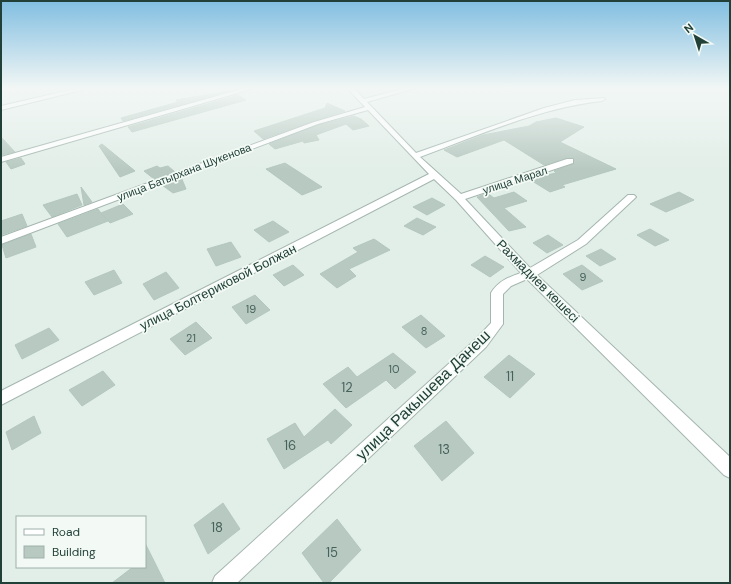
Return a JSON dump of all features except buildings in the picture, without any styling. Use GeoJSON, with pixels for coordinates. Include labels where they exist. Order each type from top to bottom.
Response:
{"type":"FeatureCollection","features":[{"type":"Feature","properties":{"kind":"street"},"geometry":{"type":"LineString","coordinates":[[1,160],[157,115]]}},
{"type":"Feature","properties":{"kind":"street","name":"улица Батырхана Шукенова"},"geometry":{"type":"LineString","coordinates":[[1,241],[337,115]]}},
{"type":"Feature","properties":{"kind":"street","name":"Рахмадиев көшесі"},"geometry":{"type":"LineString","coordinates":[[375,115],[459,198],[529,274],[730,469]]}},
{"type":"Feature","properties":{"kind":"street"},"geometry":{"type":"LineString","coordinates":[[415,156],[529,115]]}},
{"type":"Feature","properties":{"kind":"street","name":"улица Марал"},"geometry":{"type":"LineString","coordinates":[[459,198],[570,161]]}},
{"type":"Feature","properties":{"kind":"street","name":"улица Болтериковой Болжан"},"geometry":{"type":"LineString","coordinates":[[1,398],[435,175]]}},
{"type":"Feature","properties":{"kind":"street","name":"улица Ракышева Данеш"},"geometry":{"type":"LineString","coordinates":[[222,583],[481,343],[496,324],[497,293],[508,283],[529,274],[582,242],[631,197]]}}]}
